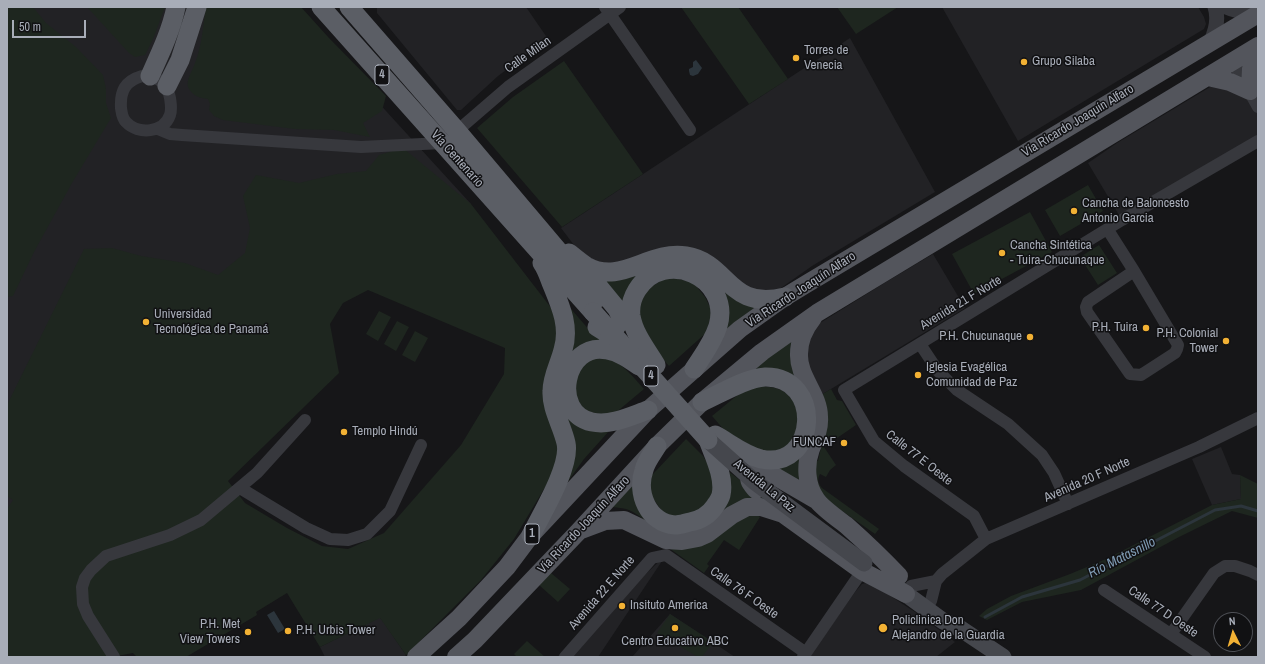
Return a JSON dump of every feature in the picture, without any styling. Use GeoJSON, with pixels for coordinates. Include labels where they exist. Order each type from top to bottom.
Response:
{"type":"FeatureCollection","features":[{"type":"Feature","properties":{"kind":"highway"},"geometry":{"type":"LineString","coordinates":[[150,76],[173,20],[176,7]]}},
{"type":"Feature","properties":{"kind":"highway"},"geometry":{"type":"LineString","coordinates":[[167,86],[180,60],[197,7]]}},
{"type":"Feature","properties":{"kind":"highway","name":"Vía Centenario"},"geometry":{"type":"LineString","coordinates":[[321,7],[450,137]]}},
{"type":"Feature","properties":{"kind":"highway","name":"Vía Centenario"},"geometry":{"type":"LineString","coordinates":[[349,7],[450,137],[599,309]]}},
{"type":"Feature","properties":{"kind":"highway"},"geometry":{"type":"LineString","coordinates":[[536,237],[593,269],[614,273],[656,258],[669,255],[685,256],[706,263],[736,290],[748,297],[763,300],[774,300],[785,297]]}},
{"type":"Feature","properties":{"kind":"highway"},"geometry":{"type":"LineString","coordinates":[[531,535],[561,475],[567,457],[566,444],[562,428],[554,409],[552,396],[553,383],[565,344],[565,323],[561,307],[536,237]]}},
{"type":"Feature","properties":{"kind":"highway"},"geometry":{"type":"LineString","coordinates":[[547,271],[600,330],[605,332],[615,328],[622,319],[617,309],[574,257]]}},
{"type":"Feature","properties":{"kind":"highway"},"geometry":{"type":"LineString","coordinates":[[651,368],[631,317],[632,301],[638,289],[649,277],[656,273],[670,269],[678,269],[694,273],[706,282],[712,288],[718,301],[718,326],[712,342],[694,369]]}},
{"type":"Feature","properties":{"kind":"highway","name":"Avenida La Paz"},"geometry":{"type":"LineString","coordinates":[[599,309],[712,437]]}},
{"type":"Feature","properties":{"kind":"highway"},"geometry":{"type":"LineString","coordinates":[[648,410],[613,422],[592,422],[573,410],[567,394],[567,382],[573,365],[581,356],[590,351],[606,350],[619,353],[651,368]]}},
{"type":"Feature","properties":{"kind":"highway"},"geometry":{"type":"LineString","coordinates":[[702,402],[757,378],[770,378],[782,381],[796,390],[802,398],[806,409],[807,425],[799,445],[787,456],[775,460],[748,455],[712,437]]}},
{"type":"Feature","properties":{"kind":"highway"},"geometry":{"type":"LineString","coordinates":[[657,446],[644,468],[642,481],[643,497],[652,514],[661,521],[675,525],[696,521],[710,512],[721,497],[721,484],[712,437]]}},
{"type":"Feature","properties":{"kind":"main road","name":"Vía Ricardo Joaquín Alfaro"},"geometry":{"type":"LineString","coordinates":[[416,657],[459,618],[507,567],[531,535],[648,410],[740,329],[785,297],[1258,13]]}},
{"type":"Feature","properties":{"kind":"main road","name":"Vía Ricardo Joaquín Alfaro"},"geometry":{"type":"LineString","coordinates":[[456,657],[475,640],[579,531],[657,446],[702,402],[762,352],[817,313],[1256,47]]}},
{"type":"Feature","properties":{"kind":"main road"},"geometry":{"type":"LineString","coordinates":[[1254,99],[1251,69],[1256,47]]}},
{"type":"Feature","properties":{"kind":"main road"},"geometry":{"type":"LineString","coordinates":[[1208,77],[1230,82],[1254,99]]}},
{"type":"Feature","properties":{"kind":"main road"},"geometry":{"type":"LineString","coordinates":[[816,500],[809,482],[807,467],[810,451],[818,430],[820,415],[816,401],[800,367],[799,354],[803,334],[817,313]]}},
{"type":"Feature","properties":{"kind":"main road","name":"Avenida La Paz"},"geometry":{"type":"LineString","coordinates":[[712,437],[755,470],[866,563]]}},
{"type":"Feature","properties":{"kind":"main road"},"geometry":{"type":"LineString","coordinates":[[961,629],[931,601],[905,585],[783,514],[750,484],[749,476],[756,469],[760,468],[767,470],[816,500],[872,548],[905,585],[943,621],[961,629],[1003,657]]}},
{"type":"Feature","properties":{"kind":"main road"},"geometry":{"type":"LineString","coordinates":[[579,531],[605,521],[624,520],[666,540],[682,541],[698,538],[707,534],[732,515],[747,507],[761,507],[783,514]]}},
{"type":"Feature","properties":{"kind":"street","name":"Calle Milan"},"geometry":{"type":"LineString","coordinates":[[450,137],[508,87],[607,11],[620,7]]}},
{"type":"Feature","properties":{"kind":"street"},"geometry":{"type":"LineString","coordinates":[[1211,41],[1216,32],[1216,7]]}},
{"type":"Feature","properties":{"kind":"street"},"geometry":{"type":"LineString","coordinates":[[1226,7],[1236,11],[1258,13]]}},
{"type":"Feature","properties":{"kind":"street"},"geometry":{"type":"LineString","coordinates":[[607,11],[690,130]]}},
{"type":"Feature","properties":{"kind":"street"},"geometry":{"type":"LineString","coordinates":[[1233,62],[1254,99]]}},
{"type":"Feature","properties":{"kind":"street"},"geometry":{"type":"LineString","coordinates":[[158,129],[169,119],[172,109],[167,86],[156,78],[150,76],[134,78],[127,83],[123,90],[121,98],[122,116],[132,127],[145,131],[158,129],[170,134],[182,136],[361,147],[450,137]]}},
{"type":"Feature","properties":{"kind":"street","name":"Avenida 21 F Norte"},"geometry":{"type":"LineString","coordinates":[[844,390],[1108,230],[1128,216],[1258,141]]}},
{"type":"Feature","properties":{"kind":"street"},"geometry":{"type":"LineString","coordinates":[[1108,230],[1134,271],[1178,345],[1175,353],[1141,375],[1130,374],[1087,312],[1086,307],[1088,302],[1134,271]]}},
{"type":"Feature","properties":{"kind":"street"},"geometry":{"type":"LineString","coordinates":[[920,344],[938,371],[956,390],[1008,424],[1042,455],[1054,472],[1068,504]]}},
{"type":"Feature","properties":{"kind":"street","name":"Calle 77 E Oeste"},"geometry":{"type":"LineString","coordinates":[[844,390],[874,441],[904,466],[974,516],[986,539]]}},
{"type":"Feature","properties":{"kind":"street"},"geometry":{"type":"LineString","coordinates":[[114,657],[88,616],[83,604],[82,588],[85,578],[91,570],[106,556],[170,535],[201,520],[257,473],[306,420]]}},
{"type":"Feature","properties":{"kind":"street","name":"Avenida 20 F Norte"},"geometry":{"type":"LineString","coordinates":[[936,581],[942,574],[986,539],[1256,423]]}},
{"type":"Feature","properties":{"kind":"street"},"geometry":{"type":"LineString","coordinates":[[240,488],[306,528],[330,539],[348,540],[367,534],[390,511],[420,445]]}},
{"type":"Feature","properties":{"kind":"street","name":"Calle 76 F Oeste"},"geometry":{"type":"LineString","coordinates":[[666,555],[805,655]]}},
{"type":"Feature","properties":{"kind":"street","name":"Avenida 22 E Norte"},"geometry":{"type":"LineString","coordinates":[[565,657],[652,558],[666,555]]}},
{"type":"Feature","properties":{"kind":"street"},"geometry":{"type":"LineString","coordinates":[[805,655],[866,563]]}},
{"type":"Feature","properties":{"kind":"street"},"geometry":{"type":"LineString","coordinates":[[1171,634],[1214,573],[1225,566],[1235,566],[1258,575]]}},
{"type":"Feature","properties":{"kind":"street"},"geometry":{"type":"LineString","coordinates":[[905,585],[936,581],[931,601]]}},
{"type":"Feature","properties":{"kind":"street","name":"Calle 77 D Oeste"},"geometry":{"type":"LineString","coordinates":[[1104,590],[1205,657]]}},
{"type":"Feature","properties":{"kind":"shaded area","name":"Universidad Tecnológica de Panamá"},"geometry":{"type":"Polygon","coordinates":[[[7,7],[291,7],[471,204],[440,250],[310,277],[7,657],[7,7]]]}},
{"type":"Feature","properties":{"kind":"shaded area"},"geometry":{"type":"Polygon","coordinates":[[[7,7],[33,7],[46,23],[76,47],[103,75],[106,89],[106,103],[111,118],[72,183],[34,252],[13,296],[7,297],[7,7]]]}},
{"type":"Feature","properties":{"kind":"shaded area"},"geometry":{"type":"Polygon","coordinates":[[[87,7],[165,7],[153,39],[145,55],[135,57],[129,53],[87,7]]]}},
{"type":"Feature","properties":{"kind":"shaded area"},"geometry":{"type":"Polygon","coordinates":[[[206,7],[301,7],[386,96],[382,111],[363,123],[370,137],[334,130],[295,129],[223,120],[214,116],[209,110],[210,104],[208,99],[194,94],[188,87],[189,78],[199,49],[206,7]]]}},
{"type":"Feature","properties":{"kind":"shaded area"},"geometry":{"type":"Polygon","coordinates":[[[377,7],[526,7],[548,39],[498,76],[461,110],[457,110],[377,13],[377,7]]]}},
{"type":"Feature","properties":{"kind":"shaded area"},"geometry":{"type":"Polygon","coordinates":[[[681,7],[738,7],[788,79],[749,104],[681,7]]]}},
{"type":"Feature","properties":{"kind":"shaded area"},"geometry":{"type":"Polygon","coordinates":[[[837,7],[898,7],[856,34],[837,7]]]}},
{"type":"Feature","properties":{"kind":"shaded area"},"geometry":{"type":"Polygon","coordinates":[[[942,7],[1198,7],[1206,24],[1204,29],[1018,141],[942,7]]]}},
{"type":"Feature","properties":{"kind":"shaded area"},"geometry":{"type":"Polygon","coordinates":[[[850,38],[935,192],[812,266],[771,295],[619,263],[599,263],[577,249],[561,228],[850,38]]]}},
{"type":"Feature","properties":{"kind":"shaded area"},"geometry":{"type":"Polygon","coordinates":[[[1258,55],[1258,141],[1122,220],[1088,163],[1117,143],[1210,87],[1219,79],[1230,82],[1258,55]]]}},
{"type":"Feature","properties":{"kind":"shaded area"},"geometry":{"type":"Polygon","coordinates":[[[696,60],[702,68],[698,74],[693,76],[690,75],[689,69],[693,67],[693,62],[696,60]]]}},
{"type":"Feature","properties":{"kind":"shaded area"},"geometry":{"type":"Polygon","coordinates":[[[564,61],[643,174],[562,227],[477,128],[513,97],[564,61]]]}},
{"type":"Feature","properties":{"kind":"shaded area"},"geometry":{"type":"Polygon","coordinates":[[[403,148],[471,204],[552,309],[558,324],[559,450],[556,469],[514,539],[481,580],[406,655],[380,618],[320,647],[287,593],[256,612],[257,615],[186,657],[137,657],[133,653],[112,657],[7,657],[7,509],[13,500],[7,496],[7,405],[84,249],[112,248],[141,256],[185,263],[218,275],[245,253],[250,228],[243,196],[256,175],[299,183],[337,174],[366,171],[379,155],[403,148]],[[368,290],[343,303],[330,324],[339,373],[228,481],[245,503],[287,528],[322,546],[348,549],[384,533],[461,445],[504,374],[505,348],[368,290]]]}},
{"type":"Feature","properties":{"kind":"shaded area","name":"Cancha de Baloncesto Antonio Garcia"},"geometry":{"type":"Polygon","coordinates":[[[1088,185],[1103,211],[1060,236],[1045,210],[1088,185]]]}},
{"type":"Feature","properties":{"kind":"shaded area","name":"Cancha Sintética - Tuira-Chucunaque"},"geometry":{"type":"Polygon","coordinates":[[[1030,212],[1052,252],[974,294],[952,254],[1030,212]]]}},
{"type":"Feature","properties":{"kind":"shaded area"},"geometry":{"type":"Polygon","coordinates":[[[1099,245],[1117,273],[1098,285],[1080,257],[1099,245]]]}},
{"type":"Feature","properties":{"kind":"shaded area"},"geometry":{"type":"Polygon","coordinates":[[[933,254],[965,308],[821,395],[804,361],[812,328],[933,254]]]}},
{"type":"Feature","properties":{"kind":"shaded area"},"geometry":{"type":"Polygon","coordinates":[[[671,259],[688,262],[705,269],[739,301],[759,306],[719,336],[723,314],[719,293],[706,276],[697,270],[679,264],[672,264],[664,265],[649,271],[631,285],[626,293],[621,308],[598,279],[607,280],[625,276],[653,264],[671,259]]]}},
{"type":"Feature","properties":{"kind":"shaded area"},"geometry":{"type":"Polygon","coordinates":[[[667,277],[693,282],[705,297],[710,307],[711,315],[707,332],[669,366],[647,336],[640,322],[639,316],[643,292],[667,277]]]}},
{"type":"Feature","properties":{"kind":"shaded area"},"geometry":{"type":"Polygon","coordinates":[[[559,295],[591,332],[597,335],[603,333],[613,344],[590,345],[574,353],[564,367],[560,383],[562,400],[569,415],[581,426],[600,431],[610,430],[584,459],[551,505],[567,472],[570,460],[570,444],[560,414],[557,398],[558,382],[567,357],[570,341],[569,325],[559,295]]]}},
{"type":"Feature","properties":{"kind":"shaded area"},"geometry":{"type":"Polygon","coordinates":[[[379,311],[391,317],[378,341],[366,334],[379,311]]]}},
{"type":"Feature","properties":{"kind":"shaded area"},"geometry":{"type":"Polygon","coordinates":[[[397,321],[409,327],[396,351],[384,344],[397,321]]]}},
{"type":"Feature","properties":{"kind":"shaded area"},"geometry":{"type":"Polygon","coordinates":[[[415,331],[428,338],[415,362],[402,355],[415,331]]]}},
{"type":"Feature","properties":{"kind":"shaded area"},"geometry":{"type":"Polygon","coordinates":[[[797,334],[792,347],[793,368],[807,395],[814,416],[812,434],[800,467],[802,487],[779,470],[772,469],[791,460],[804,445],[810,421],[809,410],[805,399],[799,389],[790,381],[778,375],[767,372],[748,373],[797,334]]]}},
{"type":"Feature","properties":{"kind":"shaded area"},"geometry":{"type":"Polygon","coordinates":[[[591,359],[612,360],[627,371],[644,389],[613,415],[607,417],[582,409],[573,392],[579,367],[591,359]]]}},
{"type":"Feature","properties":{"kind":"shaded area"},"geometry":{"type":"Polygon","coordinates":[[[759,385],[781,390],[790,397],[797,411],[798,420],[797,428],[790,443],[782,450],[766,454],[725,431],[712,416],[740,393],[759,385]]]}},
{"type":"Feature","properties":{"kind":"shaded area"},"geometry":{"type":"Polygon","coordinates":[[[831,389],[837,400],[842,401],[856,425],[824,447],[836,465],[830,470],[826,477],[820,474],[818,480],[822,488],[879,529],[875,534],[828,501],[818,491],[814,459],[818,461],[823,439],[821,395],[831,389]]]}},
{"type":"Feature","properties":{"kind":"shaded area"},"geometry":{"type":"Polygon","coordinates":[[[686,439],[703,456],[709,466],[715,491],[703,509],[681,518],[664,514],[648,491],[652,475],[686,439]]]}},
{"type":"Feature","properties":{"kind":"shaded area"},"geometry":{"type":"Polygon","coordinates":[[[1221,447],[1232,474],[1240,475],[1241,499],[1212,505],[1192,459],[1221,447]]]}},
{"type":"Feature","properties":{"kind":"shaded area"},"geometry":{"type":"Polygon","coordinates":[[[728,471],[765,499],[746,501],[737,504],[698,532],[692,534],[685,536],[670,535],[657,529],[630,510],[603,507],[635,473],[636,498],[638,504],[643,510],[665,528],[678,533],[688,532],[710,520],[722,506],[728,490],[728,471]]]}},
{"type":"Feature","properties":{"kind":"shaded area"},"geometry":{"type":"Polygon","coordinates":[[[1240,475],[1258,484],[1258,518],[1232,511],[1179,537],[1081,590],[1022,602],[987,620],[979,616],[987,609],[1011,596],[1106,559],[1212,505],[1241,499],[1240,475]]]}},
{"type":"Feature","properties":{"kind":"shaded area"},"geometry":{"type":"Polygon","coordinates":[[[752,511],[760,517],[739,550],[724,540],[707,564],[709,566],[704,573],[666,546],[752,511]]]}},
{"type":"Feature","properties":{"kind":"shaded area","name":"Insituto America"},"geometry":{"type":"Polygon","coordinates":[[[666,555],[598,657],[557,657],[666,555]]]}},
{"type":"Feature","properties":{"kind":"shaded area"},"geometry":{"type":"Polygon","coordinates":[[[551,573],[570,589],[558,602],[539,585],[551,573]]]}},
{"type":"Feature","properties":{"kind":"shaded area","name":"Policlinica Don Alejandro de la Guardia"},"geometry":{"type":"Polygon","coordinates":[[[869,582],[918,614],[955,642],[936,657],[809,657],[855,592],[862,584],[869,582]]]}},
{"type":"Feature","properties":{"kind":"shaded area"},"geometry":{"type":"Polygon","coordinates":[[[274,611],[285,629],[278,633],[267,615],[274,611]]]}},
{"type":"Feature","properties":{"kind":"shaded area","name":"Centro Educativo ABC"},"geometry":{"type":"Polygon","coordinates":[[[670,614],[735,657],[632,657],[670,614]]]}},
{"type":"Feature","properties":{"kind":"shaded area"},"geometry":{"type":"Polygon","coordinates":[[[670,614],[713,642],[702,657],[698,657],[657,633],[670,614]]]}},
{"type":"Feature","properties":{"kind":"shaded area"},"geometry":{"type":"Polygon","coordinates":[[[380,617],[406,655],[404,657],[325,657],[320,647],[380,617]]]}},
{"type":"Feature","properties":{"kind":"shaded area"},"geometry":{"type":"Polygon","coordinates":[[[527,641],[545,657],[517,657],[514,654],[527,641]]]}},
{"type":"Feature","properties":{"kind":"waterway","name":"Río Matasnillo"},"geometry":{"type":"LineString","coordinates":[[985,617],[1022,597],[1080,580],[1215,510],[1241,506],[1258,511]]}},
{"type":"Feature","properties":{"kind":"place","name":"Torres de Venecia"},"geometry":{"type":"Point","coordinates":[796,58]}},
{"type":"Feature","properties":{"kind":"place","name":"Grupo Silaba"},"geometry":{"type":"Point","coordinates":[1024,62]}},
{"type":"Feature","properties":{"kind":"place","name":"Cancha de Baloncesto Antonio Garcia"},"geometry":{"type":"Point","coordinates":[1074,211]}},
{"type":"Feature","properties":{"kind":"place","name":"Cancha Sintética - Tuira-Chucunaque"},"geometry":{"type":"Point","coordinates":[1002,253]}},
{"type":"Feature","properties":{"kind":"place","name":"Universidad Tecnológica de Panamá"},"geometry":{"type":"Point","coordinates":[146,322]}},
{"type":"Feature","properties":{"kind":"place","name":"P.H. Tuira"},"geometry":{"type":"Point","coordinates":[1146,328]}},
{"type":"Feature","properties":{"kind":"place","name":"P.H. Chucunaque"},"geometry":{"type":"Point","coordinates":[1030,337]}},
{"type":"Feature","properties":{"kind":"place","name":"P.H. Colonial Tower"},"geometry":{"type":"Point","coordinates":[1226,341]}},
{"type":"Feature","properties":{"kind":"place","name":"Iglesia Evagélica Comunidad de Paz"},"geometry":{"type":"Point","coordinates":[918,375]}},
{"type":"Feature","properties":{"kind":"place","name":"Templo Hindú"},"geometry":{"type":"Point","coordinates":[344,432]}},
{"type":"Feature","properties":{"kind":"place","name":"FUNCAF"},"geometry":{"type":"Point","coordinates":[844,443]}},
{"type":"Feature","properties":{"kind":"place","name":"Insituto America"},"geometry":{"type":"Point","coordinates":[622,606]}},
{"type":"Feature","properties":{"kind":"place","name":"Centro Educativo ABC"},"geometry":{"type":"Point","coordinates":[675,628]}},
{"type":"Feature","properties":{"kind":"place","name":"Policlinica Don Alejandro de la Guardia"},"geometry":{"type":"Point","coordinates":[883,628]}},
{"type":"Feature","properties":{"kind":"place","name":"P.H. Urbis Tower"},"geometry":{"type":"Point","coordinates":[288,631]}},
{"type":"Feature","properties":{"kind":"place","name":"P.H. Met View Towers"},"geometry":{"type":"Point","coordinates":[248,632]}}]}
